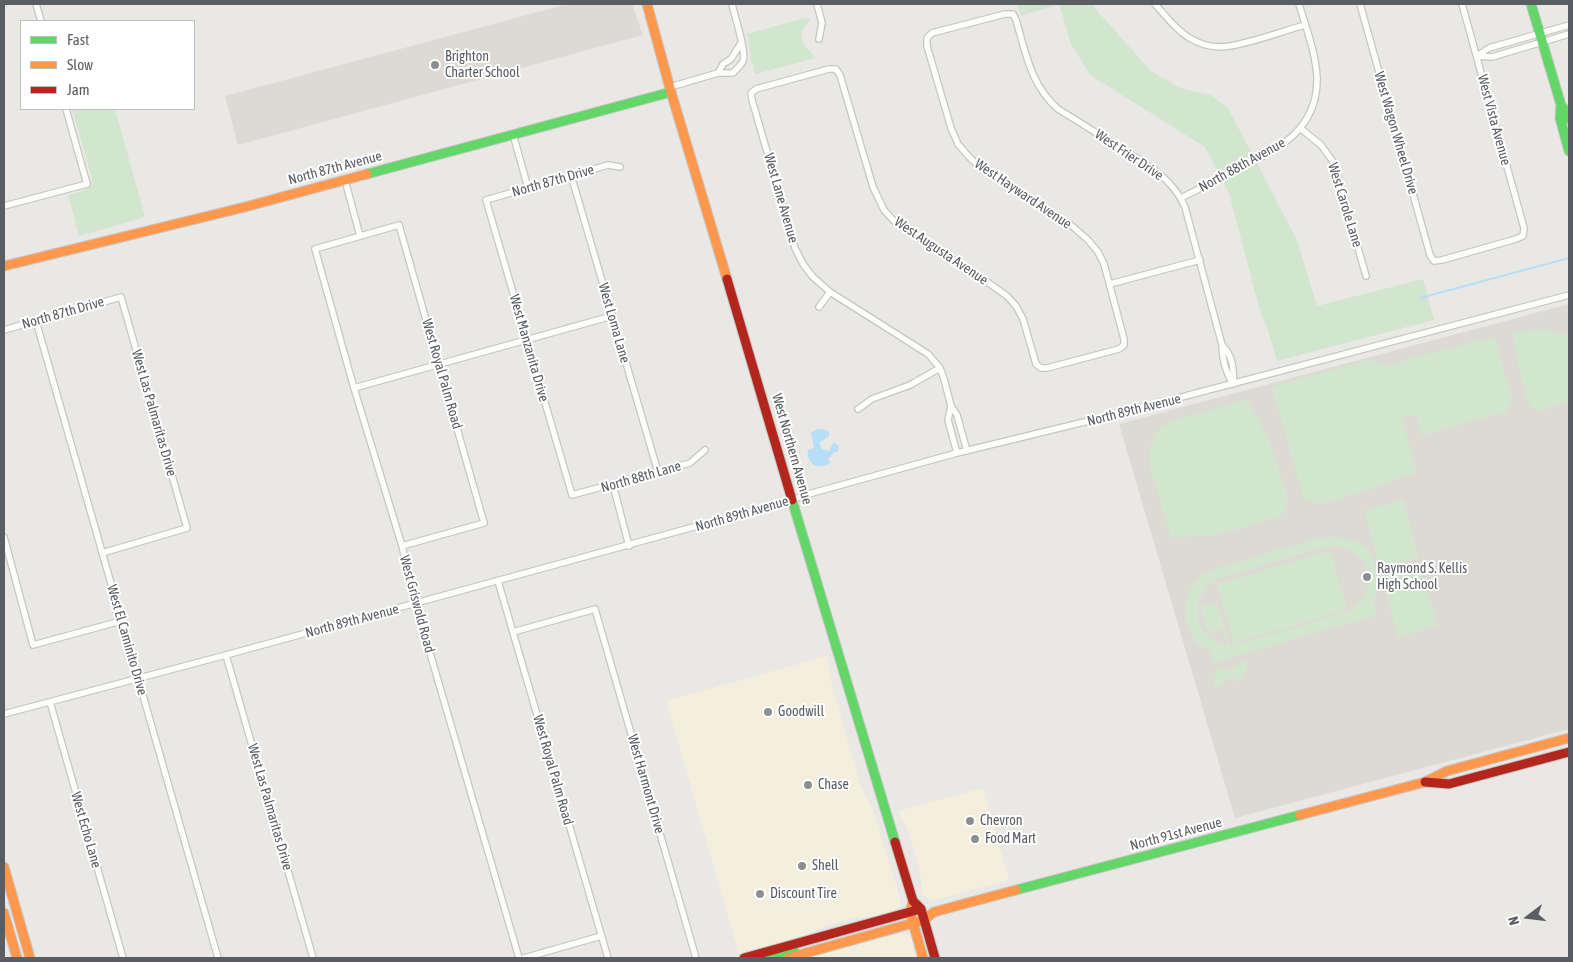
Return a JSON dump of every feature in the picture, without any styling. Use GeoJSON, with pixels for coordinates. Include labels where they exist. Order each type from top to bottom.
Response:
{"type":"FeatureCollection","features":[{"type":"Feature","properties":{"kind":"main road","name":"West Northern Avenue"},"geometry":{"type":"LineString","coordinates":[[647,4],[792,500],[914,901],[920,909],[935,958]]}},
{"type":"Feature","properties":{"kind":"main road"},"geometry":{"type":"LineString","coordinates":[[1531,4],[1561,105],[1560,118],[1569,151]]}},
{"type":"Feature","properties":{"kind":"main road","name":"North 87th Avenue"},"geometry":{"type":"LineString","coordinates":[[4,266],[245,207],[671,89]]}},
{"type":"Feature","properties":{"kind":"main road"},"geometry":{"type":"LineString","coordinates":[[1561,105],[1568,114],[1569,119]]}},
{"type":"Feature","properties":{"kind":"main road","name":"North 91st Avenue"},"geometry":{"type":"LineString","coordinates":[[788,958],[924,920],[934,912],[1425,782],[1447,771],[1569,738]]}},
{"type":"Feature","properties":{"kind":"main road"},"geometry":{"type":"LineString","coordinates":[[1524,750],[1528,763]]}},
{"type":"Feature","properties":{"kind":"main road","name":"North 91st Avenue"},"geometry":{"type":"LineString","coordinates":[[1425,782],[1449,784],[1569,752]]}},
{"type":"Feature","properties":{"kind":"main road"},"geometry":{"type":"LineString","coordinates":[[4,867],[30,958]]}},
{"type":"Feature","properties":{"kind":"main road"},"geometry":{"type":"LineString","coordinates":[[914,901],[910,912],[923,958]]}},
{"type":"Feature","properties":{"kind":"main road","name":"North 91st Avenue"},"geometry":{"type":"LineString","coordinates":[[744,958],[920,909],[934,912]]}},
{"type":"Feature","properties":{"kind":"main road"},"geometry":{"type":"LineString","coordinates":[[4,912],[17,958]]}},
{"type":"Feature","properties":{"kind":"main road"},"geometry":{"type":"LineString","coordinates":[[770,958],[806,948],[812,944],[813,939]]}},
{"type":"Feature","properties":{"kind":"street"},"geometry":{"type":"LineString","coordinates":[[36,4],[41,20]]}},
{"type":"Feature","properties":{"kind":"street"},"geometry":{"type":"LineString","coordinates":[[730,59],[739,67],[744,60],[744,51],[732,4]]}},
{"type":"Feature","properties":{"kind":"street"},"geometry":{"type":"LineString","coordinates":[[817,4],[822,23],[819,39]]}},
{"type":"Feature","properties":{"kind":"street"},"geometry":{"type":"LineString","coordinates":[[1155,4],[1188,37],[1205,44],[1222,47],[1305,25]]}},
{"type":"Feature","properties":{"kind":"street"},"geometry":{"type":"LineString","coordinates":[[1299,4],[1314,58],[1317,80],[1312,107],[1300,128]]}},
{"type":"Feature","properties":{"kind":"street","name":"West Wagon Wheel Drive"},"geometry":{"type":"LineString","coordinates":[[1360,4],[1430,255],[1434,260],[1442,260],[1523,236]]}},
{"type":"Feature","properties":{"kind":"street","name":"West Vista Avenue"},"geometry":{"type":"LineString","coordinates":[[1462,4],[1524,228],[1523,236]]}},
{"type":"Feature","properties":{"kind":"street","name":"West Frier Drive"},"geometry":{"type":"LineString","coordinates":[[927,38],[932,33],[1005,14],[1013,14],[1037,86],[1051,102],[1147,165],[1172,186],[1185,206],[1222,345],[1222,357],[1226,373],[1233,384]]}},
{"type":"Feature","properties":{"kind":"street"},"geometry":{"type":"LineString","coordinates":[[1477,56],[1492,57],[1569,25]]}},
{"type":"Feature","properties":{"kind":"street"},"geometry":{"type":"LineString","coordinates":[[1477,56],[1489,48],[1541,37],[1569,34]]}},
{"type":"Feature","properties":{"kind":"street","name":"West Hayward Avenue"},"geometry":{"type":"LineString","coordinates":[[927,38],[951,128],[958,144],[980,168],[1072,226],[1098,252],[1110,284],[1124,346]]}},
{"type":"Feature","properties":{"kind":"street"},"geometry":{"type":"LineString","coordinates":[[718,73],[741,42]]}},
{"type":"Feature","properties":{"kind":"street","name":"North 87th Avenue"},"geometry":{"type":"LineString","coordinates":[[671,89],[718,73],[733,73],[739,67]]}},
{"type":"Feature","properties":{"kind":"street","name":"West Lane Avenue"},"geometry":{"type":"LineString","coordinates":[[836,69],[829,69],[756,89],[751,93],[795,248],[803,264],[813,277],[830,292],[918,346],[940,368],[951,406],[957,415],[967,451]]}},
{"type":"Feature","properties":{"kind":"street","name":"West Augusta Avenue"},"geometry":{"type":"LineString","coordinates":[[836,69],[840,75],[873,187],[884,210],[895,222],[909,232],[1007,296],[1016,306],[1023,319],[1036,364],[1041,368],[1048,368],[1124,346]]}},
{"type":"Feature","properties":{"kind":"street"},"geometry":{"type":"LineString","coordinates":[[4,206],[87,184],[66,110]]}},
{"type":"Feature","properties":{"kind":"street","name":"North 88th Avenue"},"geometry":{"type":"LineString","coordinates":[[1181,198],[1276,150],[1300,128]]}},
{"type":"Feature","properties":{"kind":"street","name":"West Carole Lane"},"geometry":{"type":"LineString","coordinates":[[1300,128],[1321,145],[1334,163],[1366,276]]}},
{"type":"Feature","properties":{"kind":"street"},"geometry":{"type":"LineString","coordinates":[[513,134],[528,188]]}},
{"type":"Feature","properties":{"kind":"street","name":"North 87th Drive"},"geometry":{"type":"LineString","coordinates":[[486,200],[608,164],[620,167]]}},
{"type":"Feature","properties":{"kind":"street","name":"West Loma Lane"},"geometry":{"type":"LineString","coordinates":[[571,175],[658,472]]}},
{"type":"Feature","properties":{"kind":"street"},"geometry":{"type":"LineString","coordinates":[[345,180],[360,236]]}},
{"type":"Feature","properties":{"kind":"street","name":"West Manzanita Drive"},"geometry":{"type":"LineString","coordinates":[[486,200],[572,495]]}},
{"type":"Feature","properties":{"kind":"street","name":"West Royal Palm Road"},"geometry":{"type":"LineString","coordinates":[[360,236],[399,225],[484,523],[402,546]]}},
{"type":"Feature","properties":{"kind":"street","name":"West Griswold Road"},"geometry":{"type":"LineString","coordinates":[[360,236],[315,249],[519,958]]}},
{"type":"Feature","properties":{"kind":"street"},"geometry":{"type":"LineString","coordinates":[[1110,284],[1200,260]]}},
{"type":"Feature","properties":{"kind":"street"},"geometry":{"type":"LineString","coordinates":[[819,307],[830,292]]}},
{"type":"Feature","properties":{"kind":"street","name":"North 89th Avenue"},"geometry":{"type":"LineString","coordinates":[[4,714],[629,546],[792,500],[805,494],[957,453],[1233,384],[1569,295]]}},
{"type":"Feature","properties":{"kind":"street","name":"North 87th Drive"},"geometry":{"type":"LineString","coordinates":[[4,330],[121,297]]}},
{"type":"Feature","properties":{"kind":"street","name":"West Las Palmaritas Drive"},"geometry":{"type":"LineString","coordinates":[[102,553],[187,528],[121,297]]}},
{"type":"Feature","properties":{"kind":"street"},"geometry":{"type":"LineString","coordinates":[[354,388],[612,316]]}},
{"type":"Feature","properties":{"kind":"street","name":"West El Caminito Drive"},"geometry":{"type":"LineString","coordinates":[[36,321],[218,958]]}},
{"type":"Feature","properties":{"kind":"street"},"geometry":{"type":"LineString","coordinates":[[858,409],[872,399],[910,385],[940,368]]}},
{"type":"Feature","properties":{"kind":"street","name":"West Lane Avenue"},"geometry":{"type":"LineString","coordinates":[[951,406],[948,420],[957,453]]}},
{"type":"Feature","properties":{"kind":"street","name":"North 88th Lane"},"geometry":{"type":"LineString","coordinates":[[572,495],[690,463],[705,450]]}},
{"type":"Feature","properties":{"kind":"street"},"geometry":{"type":"LineString","coordinates":[[613,485],[629,546]]}},
{"type":"Feature","properties":{"kind":"street"},"geometry":{"type":"LineString","coordinates":[[4,537],[33,645],[121,621]]}},
{"type":"Feature","properties":{"kind":"street","name":"West Royal Palm Road"},"geometry":{"type":"LineString","coordinates":[[498,581],[608,958]]}},
{"type":"Feature","properties":{"kind":"street","name":"West Harmont Drive"},"geometry":{"type":"LineString","coordinates":[[513,632],[595,609],[696,958]]}},
{"type":"Feature","properties":{"kind":"street","name":"West Las Palmaritas Drive"},"geometry":{"type":"LineString","coordinates":[[226,655],[313,958]]}},
{"type":"Feature","properties":{"kind":"street","name":"West Echo Lane"},"geometry":{"type":"LineString","coordinates":[[50,702],[123,958]]}},
{"type":"Feature","properties":{"kind":"street"},"geometry":{"type":"LineString","coordinates":[[524,958],[601,936]]}},
{"type":"Feature","properties":{"kind":"shaded area","name":"Brighton Charter School"},"geometry":{"type":"Polygon","coordinates":[[[568,4],[632,4],[643,35],[238,145],[225,96],[568,4]]]}},
{"type":"Feature","properties":{"kind":"shaded area","name":"Raymond S. Kellis High School"},"geometry":{"type":"Polygon","coordinates":[[[1569,304],[1569,729],[1235,818],[1119,424],[1569,304]]]}},
{"type":"Feature","properties":{"kind":"shaded area"},"geometry":{"type":"Polygon","coordinates":[[[827,656],[832,686],[860,784],[873,811],[900,898],[900,906],[893,911],[875,917],[851,918],[803,936],[739,954],[666,701],[827,656]]]}},
{"type":"Feature","properties":{"kind":"shaded area"},"geometry":{"type":"Polygon","coordinates":[[[983,788],[1009,880],[934,900],[928,899],[922,894],[920,872],[909,832],[898,811],[983,788]]]}},
{"type":"Feature","properties":{"kind":"shaded area"},"geometry":{"type":"Polygon","coordinates":[[[900,933],[907,934],[912,938],[916,958],[807,958],[900,933]]]}},
{"type":"Feature","properties":{"kind":"green space"},"geometry":{"type":"Polygon","coordinates":[[[1017,4],[1059,4],[1021,16],[1017,4]]]}},
{"type":"Feature","properties":{"kind":"green space"},"geometry":{"type":"Polygon","coordinates":[[[1059,4],[1091,4],[1151,71],[1180,88],[1211,95],[1228,108],[1297,240],[1317,306],[1423,279],[1434,320],[1277,361],[1260,311],[1229,193],[1205,147],[1090,75],[1071,44],[1059,4]]]}},
{"type":"Feature","properties":{"kind":"green space"},"geometry":{"type":"Polygon","coordinates":[[[805,18],[810,19],[803,29],[803,41],[816,58],[755,74],[753,63],[750,61],[751,55],[747,34],[805,18]]]}},
{"type":"Feature","properties":{"kind":"green space"},"geometry":{"type":"Polygon","coordinates":[[[72,110],[115,110],[145,217],[79,236],[68,195],[86,189],[91,183],[92,178],[72,110]]]}},
{"type":"Feature","properties":{"kind":"green space"},"geometry":{"type":"Polygon","coordinates":[[[1542,329],[1569,337],[1569,402],[1539,411],[1530,407],[1516,358],[1514,333],[1542,329]]]}},
{"type":"Feature","properties":{"kind":"green space"},"geometry":{"type":"Polygon","coordinates":[[[1494,337],[1512,398],[1506,412],[1422,435],[1416,414],[1402,417],[1416,472],[1381,486],[1318,505],[1304,499],[1272,387],[1371,359],[1386,367],[1403,362],[1403,360],[1494,337]]]}},
{"type":"Feature","properties":{"kind":"green space"},"geometry":{"type":"Polygon","coordinates":[[[1247,399],[1268,438],[1289,501],[1281,516],[1213,536],[1171,537],[1149,464],[1149,451],[1154,437],[1161,428],[1173,421],[1247,399]]]}},
{"type":"Feature","properties":{"kind":"green space"},"geometry":{"type":"Polygon","coordinates":[[[1403,500],[1419,558],[1380,568],[1364,511],[1403,500]]]}},
{"type":"Feature","properties":{"kind":"green space"},"geometry":{"type":"Polygon","coordinates":[[[1337,537],[1357,542],[1365,547],[1373,559],[1379,578],[1378,588],[1373,601],[1377,615],[1213,663],[1210,652],[1213,651],[1203,647],[1196,641],[1187,623],[1187,602],[1189,592],[1194,583],[1204,574],[1217,568],[1320,538],[1337,537]],[[1329,546],[1218,579],[1208,586],[1201,596],[1198,616],[1201,626],[1207,635],[1216,641],[1228,645],[1222,628],[1208,632],[1200,607],[1214,603],[1215,607],[1217,606],[1230,645],[1346,613],[1358,605],[1365,595],[1368,584],[1368,572],[1363,562],[1355,554],[1343,548],[1329,546]]]}},
{"type":"Feature","properties":{"kind":"green space"},"geometry":{"type":"Polygon","coordinates":[[[1328,551],[1331,554],[1346,610],[1234,643],[1217,584],[1328,551]]]}},
{"type":"Feature","properties":{"kind":"green space"},"geometry":{"type":"Polygon","coordinates":[[[1421,568],[1437,626],[1398,637],[1382,579],[1421,568]]]}},
{"type":"Feature","properties":{"kind":"green space"},"geometry":{"type":"Polygon","coordinates":[[[1248,660],[1241,683],[1231,677],[1214,689],[1216,666],[1228,670],[1248,660]]]}},
{"type":"Feature","properties":{"kind":"water"},"geometry":{"type":"Polygon","coordinates":[[[818,429],[829,432],[829,436],[819,443],[822,449],[829,451],[834,442],[839,446],[838,451],[832,454],[828,460],[831,462],[822,466],[814,465],[809,459],[808,454],[808,449],[811,450],[814,447],[811,433],[818,429]]]}},
{"type":"Feature","properties":{"kind":"waterway"},"geometry":{"type":"LineString","coordinates":[[1420,298],[1569,258]]}},
{"type":"Feature","properties":{"kind":"traffic: fast"},"geometry":{"type":"LineString","coordinates":[[1531,4],[1561,105],[1560,118],[1569,151]]}},
{"type":"Feature","properties":{"kind":"traffic: fast"},"geometry":{"type":"LineString","coordinates":[[367,174],[671,92]]}},
{"type":"Feature","properties":{"kind":"traffic: fast"},"geometry":{"type":"LineString","coordinates":[[1561,105],[1568,114],[1569,119]]}},
{"type":"Feature","properties":{"kind":"traffic: fast"},"geometry":{"type":"LineString","coordinates":[[792,500],[895,842]]}},
{"type":"Feature","properties":{"kind":"traffic: fast"},"geometry":{"type":"LineString","coordinates":[[1016,890],[1300,815]]}},
{"type":"Feature","properties":{"kind":"traffic: fast"},"geometry":{"type":"LineString","coordinates":[[770,958],[794,951]]}},
{"type":"Feature","properties":{"kind":"traffic: slow"},"geometry":{"type":"LineString","coordinates":[[647,4],[671,92],[727,279]]}},
{"type":"Feature","properties":{"kind":"traffic: slow"},"geometry":{"type":"LineString","coordinates":[[4,266],[245,207],[367,174]]}},
{"type":"Feature","properties":{"kind":"traffic: slow"},"geometry":{"type":"LineString","coordinates":[[1300,815],[1425,782],[1447,771],[1569,738]]}},
{"type":"Feature","properties":{"kind":"traffic: slow"},"geometry":{"type":"LineString","coordinates":[[4,867],[30,958]]}},
{"type":"Feature","properties":{"kind":"traffic: slow"},"geometry":{"type":"LineString","coordinates":[[788,958],[924,920],[934,912],[1016,890]]}},
{"type":"Feature","properties":{"kind":"traffic: slow"},"geometry":{"type":"LineString","coordinates":[[913,901],[910,912],[923,958]]}},
{"type":"Feature","properties":{"kind":"traffic: slow"},"geometry":{"type":"LineString","coordinates":[[4,913],[17,958]]}},
{"type":"Feature","properties":{"kind":"traffic: jam"},"geometry":{"type":"LineString","coordinates":[[727,279],[792,500]]}},
{"type":"Feature","properties":{"kind":"traffic: jam"},"geometry":{"type":"LineString","coordinates":[[1425,782],[1449,784],[1569,752]]}},
{"type":"Feature","properties":{"kind":"traffic: jam"},"geometry":{"type":"LineString","coordinates":[[895,842],[913,901],[921,909],[935,958]]}},
{"type":"Feature","properties":{"kind":"traffic: jam"},"geometry":{"type":"LineString","coordinates":[[744,958],[917,910]]}},
{"type":"Feature","properties":{"kind":"place","name":"Brighton Charter School"},"geometry":{"type":"Point","coordinates":[435,65]}},
{"type":"Feature","properties":{"kind":"place","name":"Raymond S. Kellis High School"},"geometry":{"type":"Point","coordinates":[1367,577]}},
{"type":"Feature","properties":{"kind":"place","name":"Goodwill"},"geometry":{"type":"Point","coordinates":[768,712]}},
{"type":"Feature","properties":{"kind":"place","name":"Chase"},"geometry":{"type":"Point","coordinates":[808,785]}},
{"type":"Feature","properties":{"kind":"place","name":"Chevron"},"geometry":{"type":"Point","coordinates":[970,821]}},
{"type":"Feature","properties":{"kind":"place","name":"Food Mart"},"geometry":{"type":"Point","coordinates":[975,839]}},
{"type":"Feature","properties":{"kind":"place","name":"Shell"},"geometry":{"type":"Point","coordinates":[802,866]}},
{"type":"Feature","properties":{"kind":"place","name":"Discount Tire"},"geometry":{"type":"Point","coordinates":[760,894]}}]}
